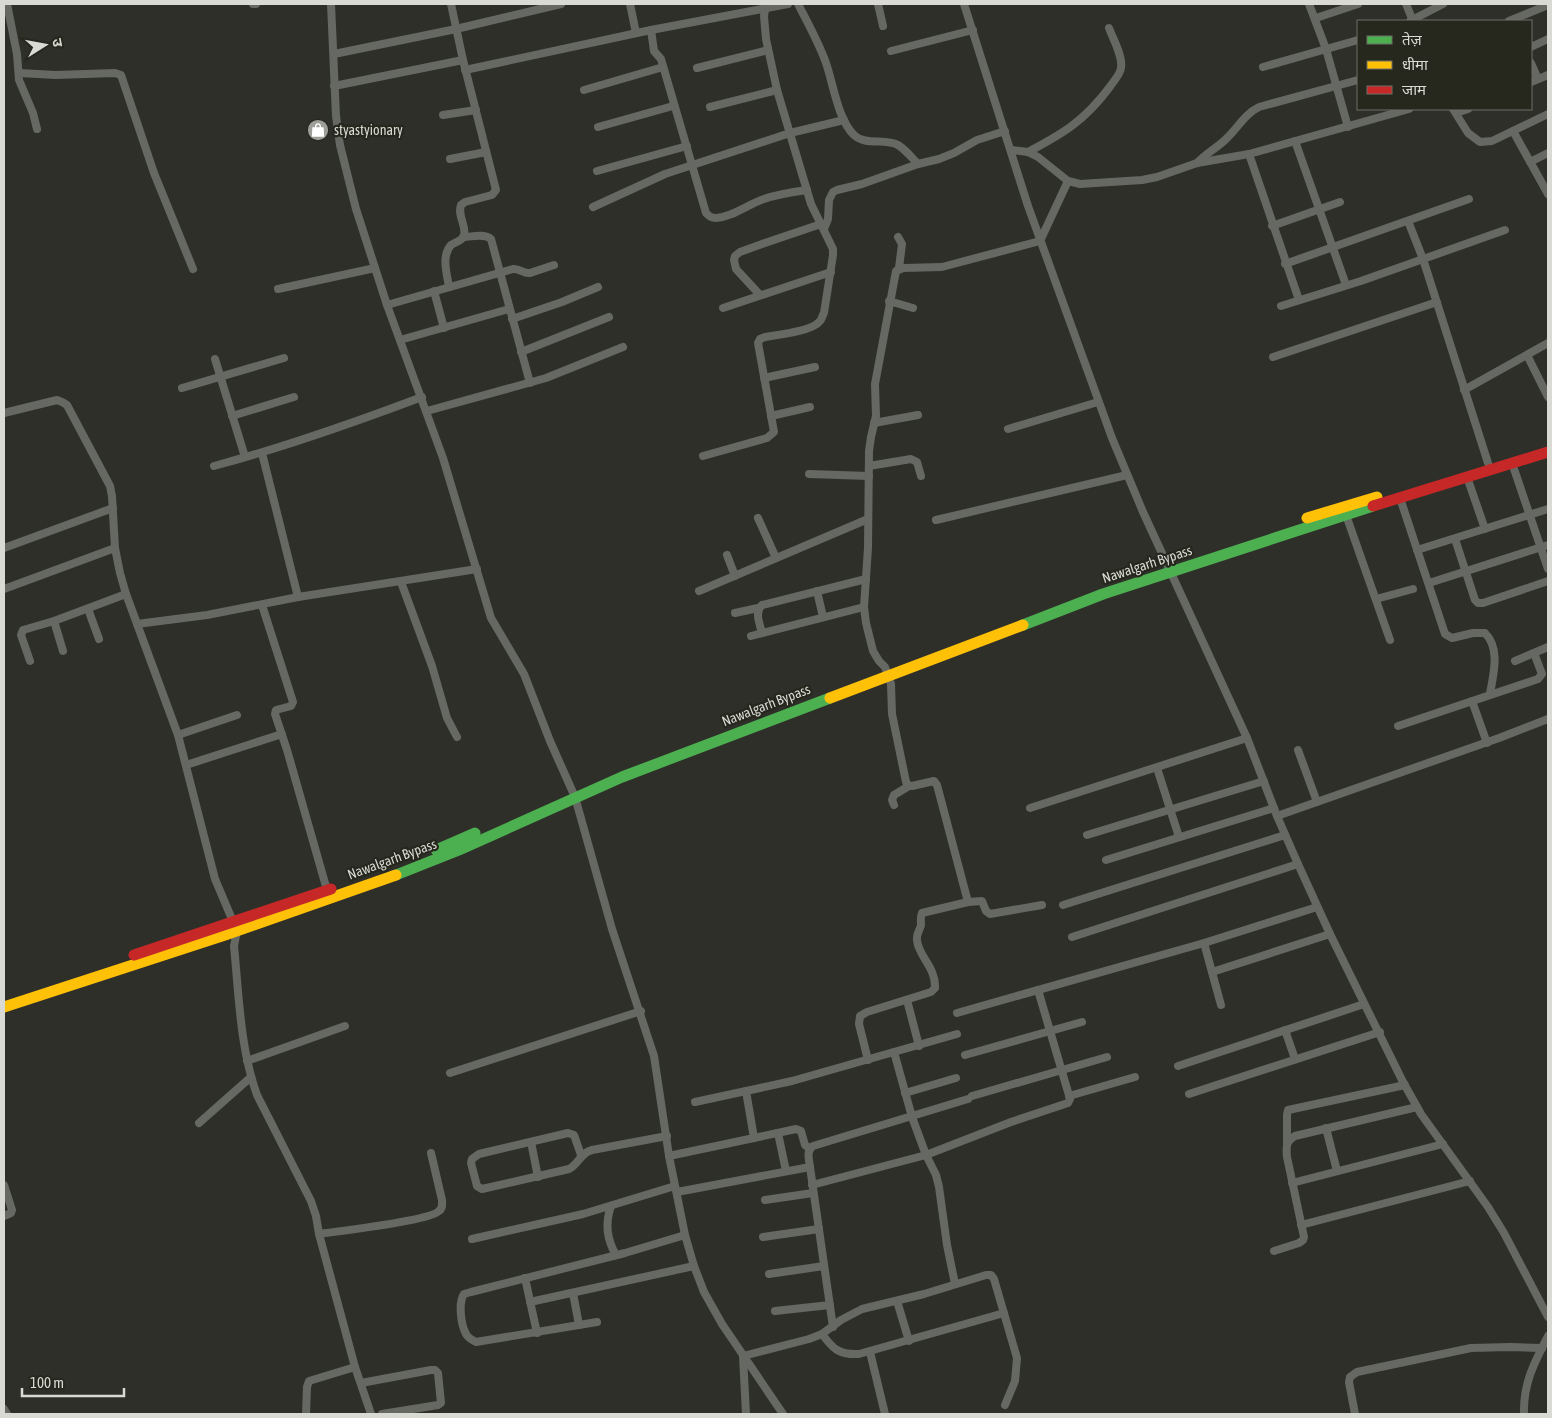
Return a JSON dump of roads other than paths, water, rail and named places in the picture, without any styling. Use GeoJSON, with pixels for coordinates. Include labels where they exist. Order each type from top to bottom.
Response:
{"type":"FeatureCollection","features":[{"type":"Feature","properties":{"kind":"main road","name":"Nawalgarh Bypass"},"geometry":{"type":"LineString","coordinates":[[1169,568],[1284,525],[1548,444]]}},
{"type":"Feature","properties":{"kind":"main road","name":"Nawalgarh Bypass"},"geometry":{"type":"LineString","coordinates":[[4,999],[235,926],[431,861],[635,763],[887,671],[1103,586],[1346,516],[1548,452]]}},
{"type":"Feature","properties":{"kind":"main road","name":"Nawalgarh Bypass"},"geometry":{"type":"LineString","coordinates":[[4,1007],[235,926],[387,869],[574,793]]}},
{"type":"Feature","properties":{"kind":"street"},"geometry":{"type":"LineString","coordinates":[[7,4],[21,84],[33,113],[37,129]]}},
{"type":"Feature","properties":{"kind":"street"},"geometry":{"type":"LineString","coordinates":[[331,4],[334,86],[340,145],[346,174],[387,305],[422,396],[457,501],[491,618],[524,674],[550,741],[574,793],[612,928],[641,1011],[654,1056],[669,1156],[685,1235],[694,1266],[704,1292],[722,1324],[783,1414]]}},
{"type":"Feature","properties":{"kind":"street"},"geometry":{"type":"LineString","coordinates":[[451,4],[463,60],[496,190],[492,196],[465,202],[461,205],[459,213],[463,237]]}},
{"type":"Feature","properties":{"kind":"street"},"geometry":{"type":"LineString","coordinates":[[334,54],[456,29],[561,4]]}},
{"type":"Feature","properties":{"kind":"street"},"geometry":{"type":"LineString","coordinates":[[630,4],[636,34]]}},
{"type":"Feature","properties":{"kind":"street"},"geometry":{"type":"LineString","coordinates":[[466,70],[766,6],[788,4]]}},
{"type":"Feature","properties":{"kind":"street"},"geometry":{"type":"LineString","coordinates":[[798,4],[826,62],[844,120],[851,133],[858,138],[897,145],[918,164]]}},
{"type":"Feature","properties":{"kind":"street"},"geometry":{"type":"LineString","coordinates":[[878,4],[883,26]]}},
{"type":"Feature","properties":{"kind":"street"},"geometry":{"type":"LineString","coordinates":[[964,4],[1040,241],[1098,402],[1169,568],[1247,738],[1285,835],[1330,934],[1417,1107],[1488,1207],[1544,1302],[1548,1317]]}},
{"type":"Feature","properties":{"kind":"street"},"geometry":{"type":"LineString","coordinates":[[1309,4],[1316,18],[1326,49],[1348,127]]}},
{"type":"Feature","properties":{"kind":"street"},"geometry":{"type":"LineString","coordinates":[[1316,18],[1358,4]]}},
{"type":"Feature","properties":{"kind":"street"},"geometry":{"type":"LineString","coordinates":[[1406,4],[1411,20]]}},
{"type":"Feature","properties":{"kind":"street"},"geometry":{"type":"LineString","coordinates":[[1413,20],[1443,4]]}},
{"type":"Feature","properties":{"kind":"street"},"geometry":{"type":"LineString","coordinates":[[1513,20],[1548,5]]}},
{"type":"Feature","properties":{"kind":"street"},"geometry":{"type":"LineString","coordinates":[[702,456],[772,435],[774,428],[758,344],[760,339],[765,337],[815,326],[824,313],[831,272],[833,249],[811,204],[777,90],[764,27],[766,6]]}},
{"type":"Feature","properties":{"kind":"street"},"geometry":{"type":"LineString","coordinates":[[1028,152],[1078,123],[1096,106],[1116,79],[1122,67],[1121,59],[1109,28]]}},
{"type":"Feature","properties":{"kind":"street"},"geometry":{"type":"LineString","coordinates":[[651,30],[654,51],[661,59],[673,106],[687,146],[706,213],[710,217],[716,218],[771,196],[807,190]]}},
{"type":"Feature","properties":{"kind":"street"},"geometry":{"type":"LineString","coordinates":[[892,51],[973,30]]}},
{"type":"Feature","properties":{"kind":"street"},"geometry":{"type":"LineString","coordinates":[[1532,47],[1548,39]]}},
{"type":"Feature","properties":{"kind":"street"},"geometry":{"type":"LineString","coordinates":[[1264,67],[1357,40]]}},
{"type":"Feature","properties":{"kind":"street"},"geometry":{"type":"LineString","coordinates":[[697,68],[768,50]]}},
{"type":"Feature","properties":{"kind":"street"},"geometry":{"type":"LineString","coordinates":[[334,86],[463,60]]}},
{"type":"Feature","properties":{"kind":"street"},"geometry":{"type":"LineString","coordinates":[[584,90],[663,67]]}},
{"type":"Feature","properties":{"kind":"street"},"geometry":{"type":"LineString","coordinates":[[19,73],[65,75],[115,73],[121,75],[154,173],[193,269]]}},
{"type":"Feature","properties":{"kind":"street"},"geometry":{"type":"LineString","coordinates":[[1534,81],[1548,75]]}},
{"type":"Feature","properties":{"kind":"street"},"geometry":{"type":"LineString","coordinates":[[1197,163],[1205,154],[1228,138],[1250,112],[1259,107],[1357,80]]}},
{"type":"Feature","properties":{"kind":"street"},"geometry":{"type":"LineString","coordinates":[[710,107],[777,90]]}},
{"type":"Feature","properties":{"kind":"street"},"geometry":{"type":"LineString","coordinates":[[598,127],[673,106]]}},
{"type":"Feature","properties":{"kind":"street"},"geometry":{"type":"LineString","coordinates":[[443,115],[476,110]]}},
{"type":"Feature","properties":{"kind":"street"},"geometry":{"type":"LineString","coordinates":[[1011,150],[1028,152],[1038,157],[1068,181],[1080,184],[1142,180],[1157,177],[1197,163],[1248,154],[1407,110]]}},
{"type":"Feature","properties":{"kind":"street"},"geometry":{"type":"LineString","coordinates":[[1455,111],[1468,133],[1480,142],[1492,142],[1548,114]]}},
{"type":"Feature","properties":{"kind":"street"},"geometry":{"type":"LineString","coordinates":[[593,207],[665,174],[790,134],[844,120]]}},
{"type":"Feature","properties":{"kind":"street"},"geometry":{"type":"LineString","coordinates":[[760,295],[736,269],[735,256],[755,246],[823,226],[828,219],[828,200],[833,192],[918,164],[946,157],[977,140],[1005,131]]}},
{"type":"Feature","properties":{"kind":"street"},"geometry":{"type":"LineString","coordinates":[[1513,131],[1548,194]]}},
{"type":"Feature","properties":{"kind":"street"},"geometry":{"type":"LineString","coordinates":[[1295,141],[1346,285]]}},
{"type":"Feature","properties":{"kind":"street"},"geometry":{"type":"LineString","coordinates":[[598,171],[687,146]]}},
{"type":"Feature","properties":{"kind":"street"},"geometry":{"type":"LineString","coordinates":[[450,159],[486,152]]}},
{"type":"Feature","properties":{"kind":"street"},"geometry":{"type":"LineString","coordinates":[[1248,154],[1299,300]]}},
{"type":"Feature","properties":{"kind":"street"},"geometry":{"type":"LineString","coordinates":[[1530,162],[1548,154]]}},
{"type":"Feature","properties":{"kind":"street"},"geometry":{"type":"LineString","coordinates":[[899,268],[942,268],[1040,241],[1068,181]]}},
{"type":"Feature","properties":{"kind":"street"},"geometry":{"type":"LineString","coordinates":[[1285,264],[1468,199]]}},
{"type":"Feature","properties":{"kind":"street"},"geometry":{"type":"LineString","coordinates":[[1272,226],[1340,202]]}},
{"type":"Feature","properties":{"kind":"street"},"geometry":{"type":"LineString","coordinates":[[1408,221],[1423,259],[1488,462]]}},
{"type":"Feature","properties":{"kind":"street"},"geometry":{"type":"LineString","coordinates":[[1281,306],[1505,230]]}},
{"type":"Feature","properties":{"kind":"street"},"geometry":{"type":"LineString","coordinates":[[449,287],[445,266],[447,251],[450,246],[463,237],[488,237],[493,245],[530,383]]}},
{"type":"Feature","properties":{"kind":"street"},"geometry":{"type":"LineString","coordinates":[[898,237],[902,244],[899,268],[894,274],[875,384],[877,406],[870,437],[864,607],[873,651],[887,671],[891,684],[893,718],[906,782],[910,786]]}},
{"type":"Feature","properties":{"kind":"street"},"geometry":{"type":"LineString","coordinates":[[387,305],[499,272],[518,268],[530,273],[554,265]]}},
{"type":"Feature","properties":{"kind":"street"},"geometry":{"type":"LineString","coordinates":[[278,289],[375,268]]}},
{"type":"Feature","properties":{"kind":"street"},"geometry":{"type":"LineString","coordinates":[[722,308],[831,272]]}},
{"type":"Feature","properties":{"kind":"street"},"geometry":{"type":"LineString","coordinates":[[512,320],[598,287]]}},
{"type":"Feature","properties":{"kind":"street"},"geometry":{"type":"LineString","coordinates":[[434,291],[444,328]]}},
{"type":"Feature","properties":{"kind":"street"},"geometry":{"type":"LineString","coordinates":[[890,301],[913,308]]}},
{"type":"Feature","properties":{"kind":"street"},"geometry":{"type":"LineString","coordinates":[[1274,357],[1437,302]]}},
{"type":"Feature","properties":{"kind":"street"},"geometry":{"type":"LineString","coordinates":[[400,340],[509,309]]}},
{"type":"Feature","properties":{"kind":"street"},"geometry":{"type":"LineString","coordinates":[[521,352],[609,316]]}},
{"type":"Feature","properties":{"kind":"street"},"geometry":{"type":"LineString","coordinates":[[1464,390],[1548,344]]}},
{"type":"Feature","properties":{"kind":"street"},"geometry":{"type":"LineString","coordinates":[[427,411],[530,383],[571,369],[623,347]]}},
{"type":"Feature","properties":{"kind":"street"},"geometry":{"type":"LineString","coordinates":[[1527,355],[1548,397]]}},
{"type":"Feature","properties":{"kind":"street"},"geometry":{"type":"LineString","coordinates":[[182,388],[284,358]]}},
{"type":"Feature","properties":{"kind":"street"},"geometry":{"type":"LineString","coordinates":[[215,359],[245,457]]}},
{"type":"Feature","properties":{"kind":"street"},"geometry":{"type":"LineString","coordinates":[[764,378],[816,367]]}},
{"type":"Feature","properties":{"kind":"street"},"geometry":{"type":"LineString","coordinates":[[214,466],[324,434],[422,396]]}},
{"type":"Feature","properties":{"kind":"street"},"geometry":{"type":"LineString","coordinates":[[232,416],[294,397]]}},
{"type":"Feature","properties":{"kind":"street"},"geometry":{"type":"LineString","coordinates":[[4,413],[57,400],[67,405],[106,478],[112,496],[115,548],[126,594],[178,735],[215,879],[235,926],[234,946],[241,1016],[251,1077],[257,1095],[311,1201],[355,1367],[372,1414]]}},
{"type":"Feature","properties":{"kind":"street"},"geometry":{"type":"LineString","coordinates":[[1008,429],[1098,402]]}},
{"type":"Feature","properties":{"kind":"street"},"geometry":{"type":"LineString","coordinates":[[771,416],[810,407]]}},
{"type":"Feature","properties":{"kind":"street"},"geometry":{"type":"LineString","coordinates":[[874,423],[918,415]]}},
{"type":"Feature","properties":{"kind":"street"},"geometry":{"type":"LineString","coordinates":[[262,453],[298,597]]}},
{"type":"Feature","properties":{"kind":"street"},"geometry":{"type":"LineString","coordinates":[[869,466],[912,459],[917,462],[920,476]]}},
{"type":"Feature","properties":{"kind":"street"},"geometry":{"type":"LineString","coordinates":[[1512,463],[1530,515],[1545,546],[1548,569]]}},
{"type":"Feature","properties":{"kind":"street"},"geometry":{"type":"LineString","coordinates":[[809,474],[869,476]]}},
{"type":"Feature","properties":{"kind":"street"},"geometry":{"type":"LineString","coordinates":[[936,520],[1128,475]]}},
{"type":"Feature","properties":{"kind":"street"},"geometry":{"type":"LineString","coordinates":[[1467,477],[1485,529]]}},
{"type":"Feature","properties":{"kind":"street"},"geometry":{"type":"LineString","coordinates":[[1400,498],[1442,626],[1448,637],[1480,632],[1486,633],[1493,644],[1494,663],[1490,694]]}},
{"type":"Feature","properties":{"kind":"street"},"geometry":{"type":"LineString","coordinates":[[4,548],[113,508]]}},
{"type":"Feature","properties":{"kind":"street"},"geometry":{"type":"LineString","coordinates":[[1417,550],[1548,509]]}},
{"type":"Feature","properties":{"kind":"street"},"geometry":{"type":"LineString","coordinates":[[1346,516],[1390,640]]}},
{"type":"Feature","properties":{"kind":"street"},"geometry":{"type":"LineString","coordinates":[[758,518],[776,558]]}},
{"type":"Feature","properties":{"kind":"street"},"geometry":{"type":"LineString","coordinates":[[699,591],[868,519]]}},
{"type":"Feature","properties":{"kind":"street"},"geometry":{"type":"LineString","coordinates":[[1455,539],[1475,600],[1478,603],[1548,581]]}},
{"type":"Feature","properties":{"kind":"street"},"geometry":{"type":"LineString","coordinates":[[1429,584],[1545,546]]}},
{"type":"Feature","properties":{"kind":"street"},"geometry":{"type":"LineString","coordinates":[[4,589],[115,548]]}},
{"type":"Feature","properties":{"kind":"street"},"geometry":{"type":"LineString","coordinates":[[727,555],[735,576]]}},
{"type":"Feature","properties":{"kind":"street"},"geometry":{"type":"LineString","coordinates":[[137,624],[207,615],[298,597],[477,570]]}},
{"type":"Feature","properties":{"kind":"street"},"geometry":{"type":"LineString","coordinates":[[735,614],[758,608],[769,602],[866,579]]}},
{"type":"Feature","properties":{"kind":"street"},"geometry":{"type":"LineString","coordinates":[[401,582],[432,666],[447,718],[457,737]]}},
{"type":"Feature","properties":{"kind":"street"},"geometry":{"type":"LineString","coordinates":[[1376,599],[1414,589]]}},
{"type":"Feature","properties":{"kind":"street"},"geometry":{"type":"LineString","coordinates":[[817,591],[823,617]]}},
{"type":"Feature","properties":{"kind":"street"},"geometry":{"type":"LineString","coordinates":[[30,660],[21,635],[22,631],[126,594]]}},
{"type":"Feature","properties":{"kind":"street"},"geometry":{"type":"LineString","coordinates":[[262,605],[293,702],[291,706],[275,712],[327,890]]}},
{"type":"Feature","properties":{"kind":"street"},"geometry":{"type":"LineString","coordinates":[[751,636],[864,607]]}},
{"type":"Feature","properties":{"kind":"street"},"geometry":{"type":"LineString","coordinates":[[758,608],[757,614],[762,633]]}},
{"type":"Feature","properties":{"kind":"street"},"geometry":{"type":"LineString","coordinates":[[88,609],[99,639]]}},
{"type":"Feature","properties":{"kind":"street"},"geometry":{"type":"LineString","coordinates":[[54,621],[63,651]]}},
{"type":"Feature","properties":{"kind":"street"},"geometry":{"type":"LineString","coordinates":[[1515,661],[1548,647]]}},
{"type":"Feature","properties":{"kind":"street"},"geometry":{"type":"LineString","coordinates":[[1398,726],[1541,677],[1542,670],[1534,653]]}},
{"type":"Feature","properties":{"kind":"street"},"geometry":{"type":"LineString","coordinates":[[1472,700],[1487,743]]}},
{"type":"Feature","properties":{"kind":"street"},"geometry":{"type":"LineString","coordinates":[[178,735],[237,715]]}},
{"type":"Feature","properties":{"kind":"street"},"geometry":{"type":"LineString","coordinates":[[1106,860],[1179,837],[1317,802],[1487,743],[1548,719]]}},
{"type":"Feature","properties":{"kind":"street"},"geometry":{"type":"LineString","coordinates":[[186,765],[282,734]]}},
{"type":"Feature","properties":{"kind":"street"},"geometry":{"type":"LineString","coordinates":[[1030,808],[1247,738]]}},
{"type":"Feature","properties":{"kind":"street"},"geometry":{"type":"LineString","coordinates":[[1298,750],[1317,802]]}},
{"type":"Feature","properties":{"kind":"street"},"geometry":{"type":"LineString","coordinates":[[1157,768],[1179,837]]}},
{"type":"Feature","properties":{"kind":"street"},"geometry":{"type":"LineString","coordinates":[[894,805],[892,800],[894,795],[910,786],[934,781],[937,785],[968,902]]}},
{"type":"Feature","properties":{"kind":"street"},"geometry":{"type":"LineString","coordinates":[[1087,835],[1264,781]]}},
{"type":"Feature","properties":{"kind":"street"},"geometry":{"type":"LineString","coordinates":[[1063,904],[1285,835]]}},
{"type":"Feature","properties":{"kind":"street"},"geometry":{"type":"LineString","coordinates":[[1072,937],[1298,864]]}},
{"type":"Feature","properties":{"kind":"street"},"geometry":{"type":"LineString","coordinates":[[868,1060],[859,1024],[860,1016],[867,1012],[931,992],[935,988],[930,967],[917,943],[922,913],[968,902],[982,902],[986,911],[990,914],[1042,905]]}},
{"type":"Feature","properties":{"kind":"street"},"geometry":{"type":"LineString","coordinates":[[957,1013],[1204,943],[1318,907]]}},
{"type":"Feature","properties":{"kind":"street"},"geometry":{"type":"LineString","coordinates":[[1212,972],[1330,934]]}},
{"type":"Feature","properties":{"kind":"street"},"geometry":{"type":"LineString","coordinates":[[1204,943],[1222,1005]]}},
{"type":"Feature","properties":{"kind":"street"},"geometry":{"type":"LineString","coordinates":[[765,1200],[813,1189],[926,1155],[1011,1122],[1068,1103],[1069,1096],[1038,990]]}},
{"type":"Feature","properties":{"kind":"street"},"geometry":{"type":"LineString","coordinates":[[906,1000],[919,1046]]}},
{"type":"Feature","properties":{"kind":"street"},"geometry":{"type":"LineString","coordinates":[[1178,1066],[1364,1004]]}},
{"type":"Feature","properties":{"kind":"street"},"geometry":{"type":"LineString","coordinates":[[450,1072],[641,1011]]}},
{"type":"Feature","properties":{"kind":"street"},"geometry":{"type":"LineString","coordinates":[[966,1055],[1082,1022]]}},
{"type":"Feature","properties":{"kind":"street"},"geometry":{"type":"LineString","coordinates":[[247,1061],[345,1026]]}},
{"type":"Feature","properties":{"kind":"street"},"geometry":{"type":"LineString","coordinates":[[1285,1030],[1295,1059]]}},
{"type":"Feature","properties":{"kind":"street"},"geometry":{"type":"LineString","coordinates":[[1189,1094],[1380,1032]]}},
{"type":"Feature","properties":{"kind":"street"},"geometry":{"type":"LineString","coordinates":[[695,1102],[792,1081],[957,1034]]}},
{"type":"Feature","properties":{"kind":"street"},"geometry":{"type":"LineString","coordinates":[[894,1052],[912,1117],[940,1186],[943,1226],[956,1284]]}},
{"type":"Feature","properties":{"kind":"street"},"geometry":{"type":"LineString","coordinates":[[809,1148],[912,1117],[970,1097],[1107,1057]]}},
{"type":"Feature","properties":{"kind":"street"},"geometry":{"type":"LineString","coordinates":[[1069,1096],[1135,1076]]}},
{"type":"Feature","properties":{"kind":"street"},"geometry":{"type":"LineString","coordinates":[[199,1123],[251,1077]]}},
{"type":"Feature","properties":{"kind":"street"},"geometry":{"type":"LineString","coordinates":[[905,1092],[956,1078]]}},
{"type":"Feature","properties":{"kind":"street"},"geometry":{"type":"LineString","coordinates":[[1274,1251],[1302,1242],[1304,1237],[1287,1157],[1288,1110],[1405,1085]]}},
{"type":"Feature","properties":{"kind":"street"},"geometry":{"type":"LineString","coordinates":[[746,1091],[754,1138]]}},
{"type":"Feature","properties":{"kind":"street"},"geometry":{"type":"LineString","coordinates":[[1287,1144],[1295,1136],[1417,1107]]}},
{"type":"Feature","properties":{"kind":"street"},"geometry":{"type":"LineString","coordinates":[[1326,1128],[1337,1171]]}},
{"type":"Feature","properties":{"kind":"street"},"geometry":{"type":"LineString","coordinates":[[669,1156],[799,1129],[804,1145],[809,1148]]}},
{"type":"Feature","properties":{"kind":"street"},"geometry":{"type":"LineString","coordinates":[[778,1133],[786,1171]]}},
{"type":"Feature","properties":{"kind":"street"},"geometry":{"type":"LineString","coordinates":[[581,1155],[574,1136],[571,1134],[474,1156],[471,1163],[475,1183],[482,1189],[569,1169],[574,1166],[581,1155],[592,1150],[667,1136]]}},
{"type":"Feature","properties":{"kind":"street"},"geometry":{"type":"LineString","coordinates":[[531,1142],[538,1176]]}},
{"type":"Feature","properties":{"kind":"street"},"geometry":{"type":"LineString","coordinates":[[1292,1183],[1443,1144]]}},
{"type":"Feature","properties":{"kind":"street"},"geometry":{"type":"LineString","coordinates":[[809,1148],[808,1154],[832,1327]]}},
{"type":"Feature","properties":{"kind":"street"},"geometry":{"type":"LineString","coordinates":[[319,1234],[404,1221],[436,1214],[443,1206],[431,1153]]}},
{"type":"Feature","properties":{"kind":"street"},"geometry":{"type":"LineString","coordinates":[[472,1239],[583,1214],[676,1189],[810,1166]]}},
{"type":"Feature","properties":{"kind":"street"},"geometry":{"type":"LineString","coordinates":[[1301,1225],[1470,1181]]}},
{"type":"Feature","properties":{"kind":"street"},"geometry":{"type":"LineString","coordinates":[[4,1185],[12,1210],[11,1213],[4,1216]]}},
{"type":"Feature","properties":{"kind":"street"},"geometry":{"type":"LineString","coordinates":[[611,1206],[607,1225],[611,1247],[616,1255]]}},
{"type":"Feature","properties":{"kind":"street"},"geometry":{"type":"LineString","coordinates":[[763,1237],[819,1230]]}},
{"type":"Feature","properties":{"kind":"street"},"geometry":{"type":"LineString","coordinates":[[597,1322],[476,1342],[470,1340],[466,1334],[460,1304],[464,1294],[616,1255],[685,1235]]}},
{"type":"Feature","properties":{"kind":"street"},"geometry":{"type":"LineString","coordinates":[[530,1302],[694,1266]]}},
{"type":"Feature","properties":{"kind":"street"},"geometry":{"type":"LineString","coordinates":[[770,1274],[824,1266]]}},
{"type":"Feature","properties":{"kind":"street"},"geometry":{"type":"LineString","coordinates":[[743,1356],[822,1334],[841,1320],[862,1309],[991,1275],[1015,1348],[1017,1369],[1015,1381],[1005,1406]]}},
{"type":"Feature","properties":{"kind":"street"},"geometry":{"type":"LineString","coordinates":[[525,1278],[537,1333]]}},
{"type":"Feature","properties":{"kind":"street"},"geometry":{"type":"LineString","coordinates":[[573,1293],[579,1326]]}},
{"type":"Feature","properties":{"kind":"street"},"geometry":{"type":"LineString","coordinates":[[898,1301],[909,1341]]}},
{"type":"Feature","properties":{"kind":"street"},"geometry":{"type":"LineString","coordinates":[[775,1311],[830,1305]]}},
{"type":"Feature","properties":{"kind":"street"},"geometry":{"type":"LineString","coordinates":[[822,1334],[839,1352],[848,1355],[870,1352],[1004,1314]]}},
{"type":"Feature","properties":{"kind":"street"},"geometry":{"type":"LineString","coordinates":[[1524,1414],[1523,1399],[1527,1382],[1548,1336]]}},
{"type":"Feature","properties":{"kind":"street"},"geometry":{"type":"LineString","coordinates":[[1355,1414],[1349,1382],[1350,1377],[1357,1372],[1471,1348],[1510,1346],[1542,1348]]}},
{"type":"Feature","properties":{"kind":"street"},"geometry":{"type":"LineString","coordinates":[[870,1352],[885,1414]]}},
{"type":"Feature","properties":{"kind":"street"},"geometry":{"type":"LineString","coordinates":[[743,1356],[746,1414]]}},
{"type":"Feature","properties":{"kind":"street"},"geometry":{"type":"LineString","coordinates":[[306,1414],[307,1386],[309,1381],[355,1367]]}},
{"type":"Feature","properties":{"kind":"street"},"geometry":{"type":"LineString","coordinates":[[361,1383],[431,1370],[435,1370],[438,1373],[441,1402],[438,1405],[382,1414]]}},
{"type":"Feature","properties":{"kind":"street"},"geometry":{"type":"LineString","coordinates":[[4,1409],[7,1414]]}},
{"type":"Feature","properties":{"kind":"place","name":"styastyionary"},"geometry":{"type":"Point","coordinates":[318,130]}}]}
